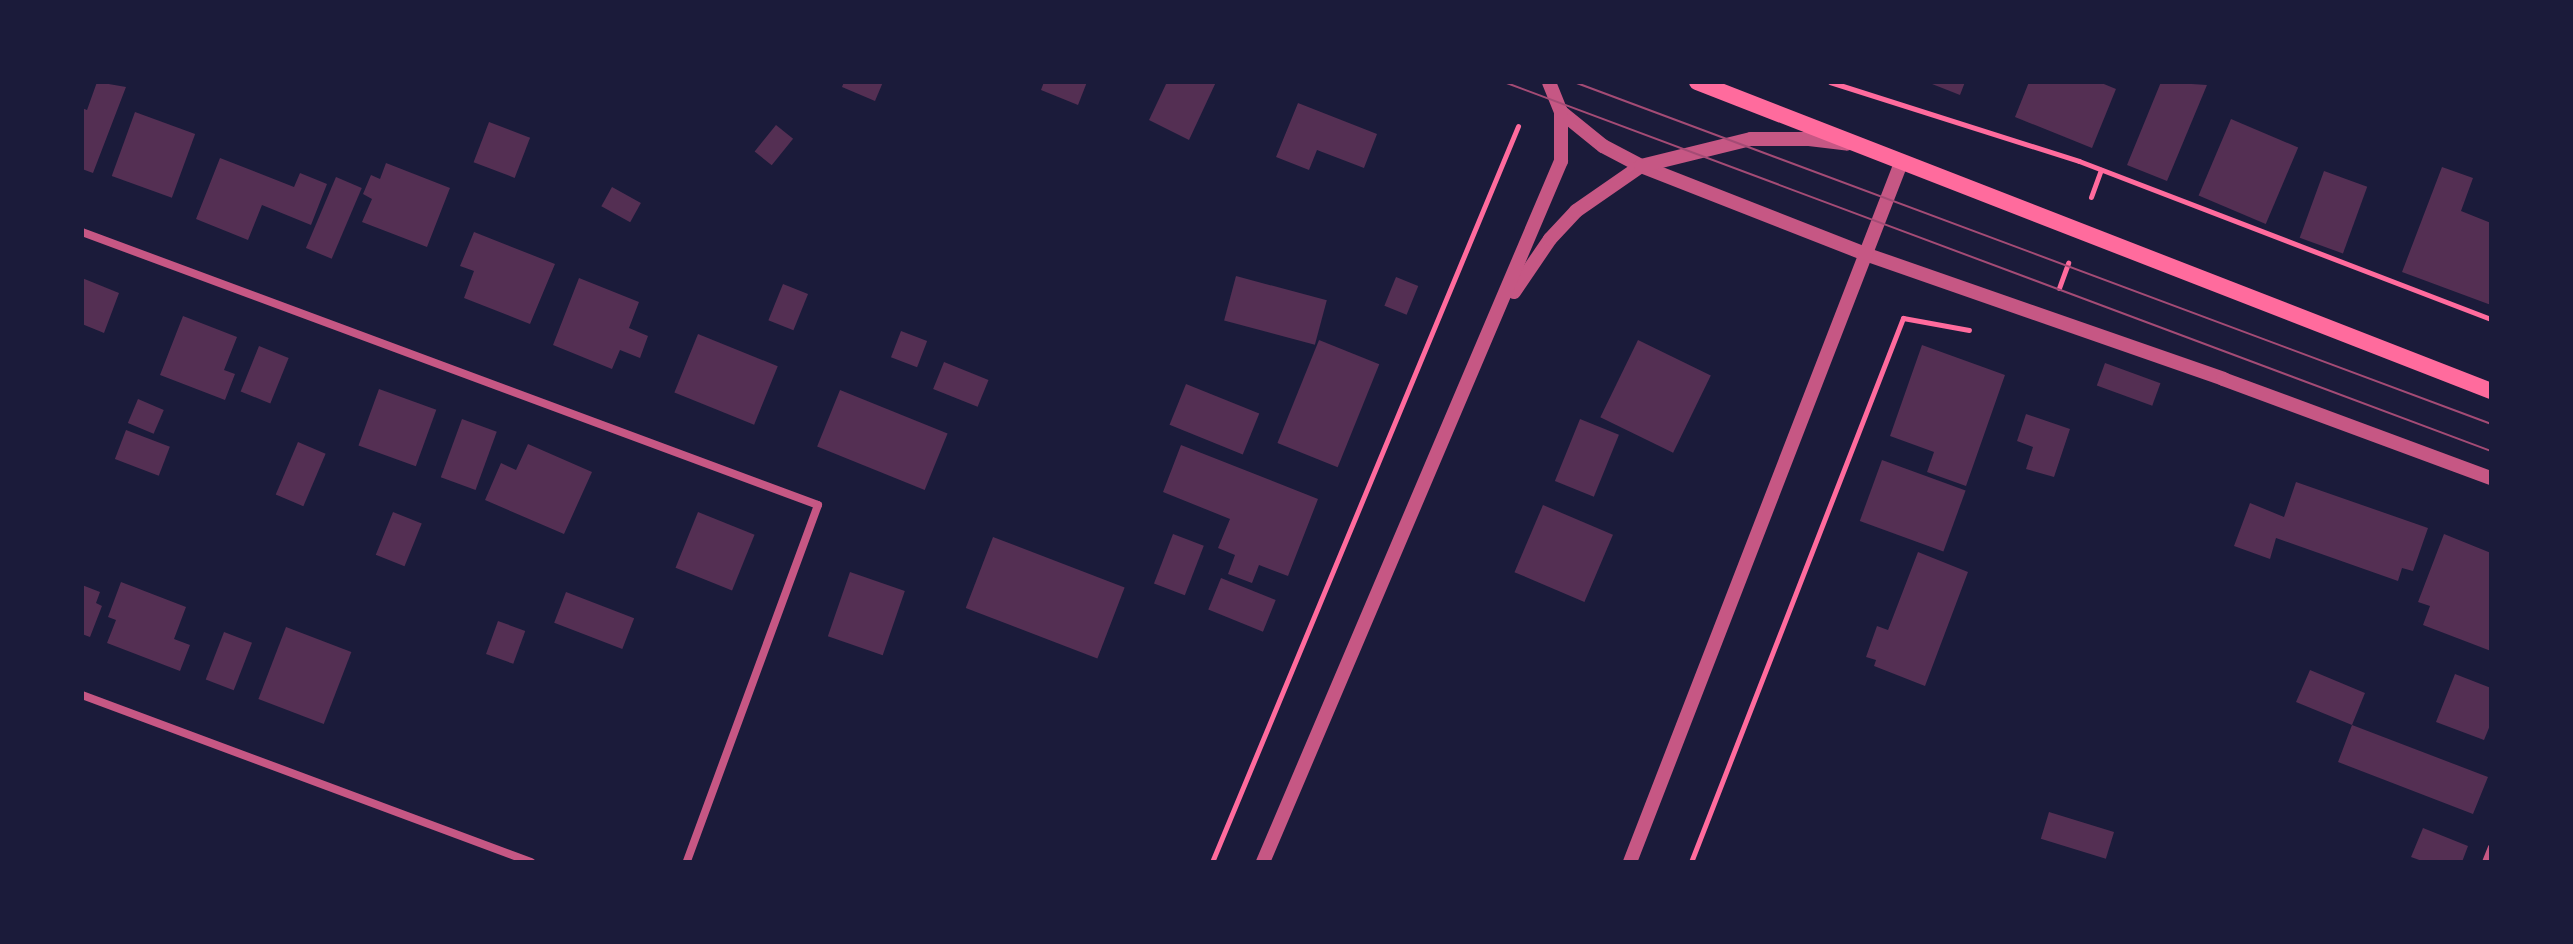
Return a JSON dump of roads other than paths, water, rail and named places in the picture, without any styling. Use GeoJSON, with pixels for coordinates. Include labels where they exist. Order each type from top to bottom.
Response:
{"type":"FeatureCollection","features":[{"type":"Feature","properties":{"kind":"main road"},"geometry":{"type":"LineString","coordinates":[[1697,82],[2491,391]]}},
{"type":"Feature","properties":{"kind":"street"},"geometry":{"type":"LineString","coordinates":[[1263,862],[1561,161],[1561,112],[1549,82]]}},
{"type":"Feature","properties":{"kind":"street"},"geometry":{"type":"LineString","coordinates":[[1561,112],[1603,146],[1641,166],[1865,254],[2223,379],[2491,478]]}},
{"type":"Feature","properties":{"kind":"street"},"geometry":{"type":"LineString","coordinates":[[1489,336],[1550,239],[1576,211],[1641,166],[1751,139],[1809,139],[1856,146]]}},
{"type":"Feature","properties":{"kind":"street"},"geometry":{"type":"LineString","coordinates":[[1630,862],[1901,163]]}},
{"type":"Feature","properties":{"kind":"street"},"geometry":{"type":"LineString","coordinates":[[82,232],[818,505],[687,862]]}},
{"type":"Feature","properties":{"kind":"street"},"geometry":{"type":"LineString","coordinates":[[82,695],[531,862]]}},
{"type":"Feature","properties":{"kind":"lane"},"geometry":{"type":"LineString","coordinates":[[2485,862],[2491,847]]}},
{"type":"Feature","properties":{"kind":"tram line"},"geometry":{"type":"LineString","coordinates":[[1504,82],[2491,451]]}},
{"type":"Feature","properties":{"kind":"tram line"},"geometry":{"type":"LineString","coordinates":[[1574,82],[2491,424]]}}]}
